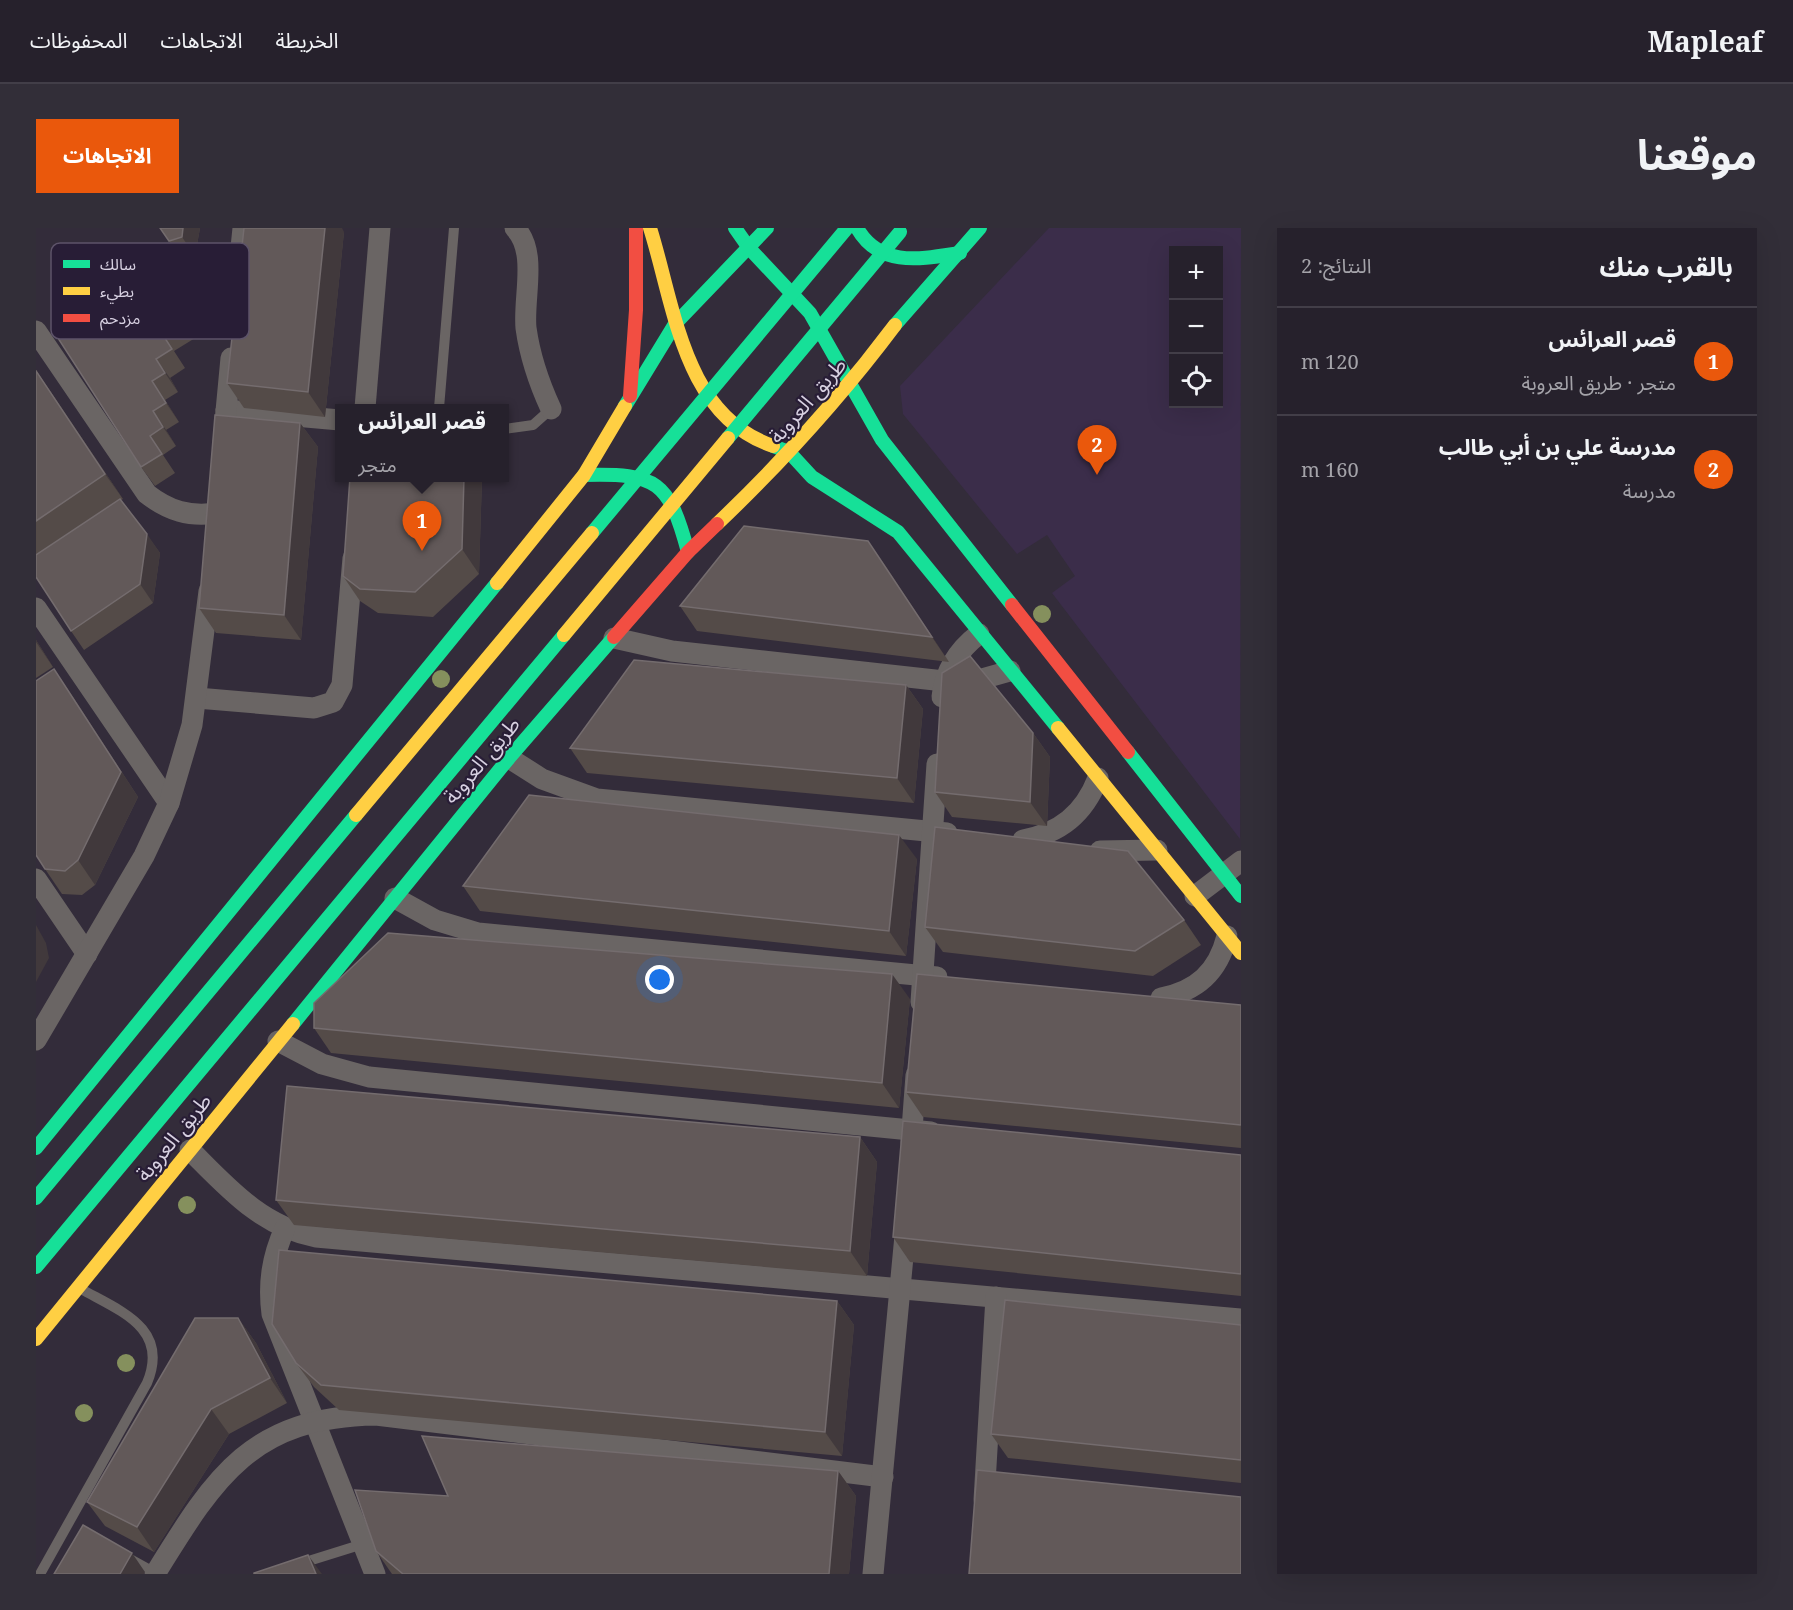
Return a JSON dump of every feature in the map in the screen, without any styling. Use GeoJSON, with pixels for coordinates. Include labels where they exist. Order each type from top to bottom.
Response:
{"type":"FeatureCollection","features":[{"type":"Feature","properties":{"kind":"main road"},"geometry":{"type":"LineString","coordinates":[[629,403],[636,310],[636,228]]}},
{"type":"Feature","properties":{"kind":"main road"},"geometry":{"type":"LineString","coordinates":[[650,228],[663,269],[675,324],[703,391],[726,418],[749,438],[789,452],[812,477],[898,532],[1241,953]]}},
{"type":"Feature","properties":{"kind":"main road"},"geometry":{"type":"LineString","coordinates":[[735,228],[749,248],[779,277],[810,314],[882,440],[1241,896]]}},
{"type":"Feature","properties":{"kind":"main road"},"geometry":{"type":"LineString","coordinates":[[36,1148],[235,907],[584,475],[675,324],[766,228]]}},
{"type":"Feature","properties":{"kind":"main road"},"geometry":{"type":"LineString","coordinates":[[36,1198],[847,228]]}},
{"type":"Feature","properties":{"kind":"main road"},"geometry":{"type":"LineString","coordinates":[[857,228],[869,245],[894,258],[921,259],[960,253]]}},
{"type":"Feature","properties":{"kind":"main road","name":"طريق العروبة"},"geometry":{"type":"LineString","coordinates":[[36,1339],[509,758],[688,552],[759,484],[850,385],[899,320],[980,228]]}},
{"type":"Feature","properties":{"kind":"main road","name":"طريق العروبة"},"geometry":{"type":"LineString","coordinates":[[36,1267],[900,232]]}},
{"type":"Feature","properties":{"kind":"main road"},"geometry":{"type":"LineString","coordinates":[[584,475],[622,473],[651,479],[668,493],[679,515],[688,552]]}},
{"type":"Feature","properties":{"kind":"street"},"geometry":{"type":"LineString","coordinates":[[242,243],[243,228]]}},
{"type":"Feature","properties":{"kind":"street"},"geometry":{"type":"LineString","coordinates":[[365,404],[380,228]]}},
{"type":"Feature","properties":{"kind":"street"},"geometry":{"type":"LineString","coordinates":[[515,228],[526,243],[528,255],[525,308],[530,350],[535,370],[551,409]]}},
{"type":"Feature","properties":{"kind":"street"},"geometry":{"type":"LineString","coordinates":[[36,330],[147,494],[172,510],[187,514],[217,513]]}},
{"type":"Feature","properties":{"kind":"street"},"geometry":{"type":"LineString","coordinates":[[221,468],[233,339]]}},
{"type":"Feature","properties":{"kind":"street"},"geometry":{"type":"LineString","coordinates":[[226,410],[335,420]]}},
{"type":"Feature","properties":{"kind":"street"},"geometry":{"type":"LineString","coordinates":[[214,537],[219,490]]}},
{"type":"Feature","properties":{"kind":"street"},"geometry":{"type":"LineString","coordinates":[[197,698],[314,708],[333,702],[342,685],[355,535]]}},
{"type":"Feature","properties":{"kind":"street"},"geometry":{"type":"LineString","coordinates":[[36,1040],[144,856],[169,803],[186,751],[197,698],[210,573]]}},
{"type":"Feature","properties":{"kind":"street"},"geometry":{"type":"LineString","coordinates":[[36,608],[169,803]]}},
{"type":"Feature","properties":{"kind":"street"},"geometry":{"type":"LineString","coordinates":[[940,717],[944,681],[957,654],[979,634]]}},
{"type":"Feature","properties":{"kind":"street"},"geometry":{"type":"LineString","coordinates":[[614,638],[672,651],[944,681],[978,680],[1010,671]]}},
{"type":"Feature","properties":{"kind":"street"},"geometry":{"type":"LineString","coordinates":[[62,686],[80,674]]}},
{"type":"Feature","properties":{"kind":"street"},"geometry":{"type":"LineString","coordinates":[[920,1023],[939,740]]}},
{"type":"Feature","properties":{"kind":"street"},"geometry":{"type":"LineString","coordinates":[[509,758],[542,779],[597,799],[966,835]]}},
{"type":"Feature","properties":{"kind":"street"},"geometry":{"type":"LineString","coordinates":[[1023,840],[1051,832],[1064,825],[1085,805],[1098,778]]}},
{"type":"Feature","properties":{"kind":"street"},"geometry":{"type":"LineString","coordinates":[[1000,838],[1073,848],[1157,850]]}},
{"type":"Feature","properties":{"kind":"street"},"geometry":{"type":"LineString","coordinates":[[1194,896],[1241,861]]}},
{"type":"Feature","properties":{"kind":"street"},"geometry":{"type":"LineString","coordinates":[[36,879],[87,954]]}},
{"type":"Feature","properties":{"kind":"street"},"geometry":{"type":"LineString","coordinates":[[395,898],[414,910],[446,924],[501,936],[958,979]]}},
{"type":"Feature","properties":{"kind":"street"},"geometry":{"type":"LineString","coordinates":[[1161,998],[1192,988],[1205,978],[1216,966],[1227,936]]}},
{"type":"Feature","properties":{"kind":"street"},"geometry":{"type":"LineString","coordinates":[[1137,996],[1161,998],[1201,1007]]}},
{"type":"Feature","properties":{"kind":"street"},"geometry":{"type":"LineString","coordinates":[[278,1041],[322,1064],[369,1077],[948,1133]]}},
{"type":"Feature","properties":{"kind":"street"},"geometry":{"type":"LineString","coordinates":[[910,1164],[917,1059]]}},
{"type":"Feature","properties":{"kind":"street"},"geometry":{"type":"LineString","coordinates":[[190,1150],[244,1204],[285,1228],[332,1239],[1241,1319]]}},
{"type":"Feature","properties":{"kind":"street"},"geometry":{"type":"LineString","coordinates":[[873,1574],[902,1289],[907,1209]]}},
{"type":"Feature","properties":{"kind":"street"},"geometry":{"type":"LineString","coordinates":[[285,1228],[272,1261],[270,1297],[278,1331],[375,1574]]}},
{"type":"Feature","properties":{"kind":"street"},"geometry":{"type":"LineString","coordinates":[[983,1519],[996,1297]]}},
{"type":"Feature","properties":{"kind":"street"},"geometry":{"type":"LineString","coordinates":[[156,1574],[197,1506],[229,1468],[269,1440],[314,1421],[376,1414],[883,1477]]}},
{"type":"Feature","properties":{"kind":"street"},"geometry":{"type":"LineString","coordinates":[[985,1486],[1008,1489]]}},
{"type":"Feature","properties":{"kind":"lane"},"geometry":{"type":"LineString","coordinates":[[439,404],[454,228]]}},
{"type":"Feature","properties":{"kind":"lane"},"geometry":{"type":"LineString","coordinates":[[509,428],[533,425],[551,409]]}},
{"type":"Feature","properties":{"kind":"lane"},"geometry":{"type":"LineString","coordinates":[[40,1574],[73,1527],[147,1383],[153,1361],[149,1339],[136,1321],[78,1287]]}},
{"type":"Feature","properties":{"kind":"lane"},"geometry":{"type":"LineString","coordinates":[[282,1569],[363,1544]]}},
{"type":"Feature","properties":{"kind":"lane"},"geometry":{"type":"LineString","coordinates":[[117,1552],[156,1574]]}},
{"type":"Feature","properties":{"kind":"shaded area"},"geometry":{"type":"Polygon","coordinates":[[[1049,228],[1241,228],[1240,839],[1052,593],[1075,576],[1047,535],[1017,554],[903,414],[900,386],[1049,228]]]}},
{"type":"Feature","properties":{"kind":"building"},"geometry":{"type":"Polygon","coordinates":[[[160,228],[183,228],[182,237],[169,241],[160,228]]]}},
{"type":"Feature","properties":{"kind":"building"},"geometry":{"type":"Polygon","coordinates":[[[244,228],[325,228],[308,392],[227,383],[232,339],[249,339],[249,243],[242,243],[244,228]]]}},
{"type":"Feature","properties":{"kind":"building"},"geometry":{"type":"Polygon","coordinates":[[[59,339],[166,339],[172,349],[156,359],[165,373],[152,381],[166,403],[153,411],[163,427],[150,436],[162,454],[141,467],[59,339]]]}},
{"type":"Feature","properties":{"kind":"building"},"geometry":{"type":"Polygon","coordinates":[[[36,371],[105,474],[36,521],[36,371]]]}},
{"type":"Feature","properties":{"kind":"building"},"geometry":{"type":"Polygon","coordinates":[[[215,415],[300,423],[284,615],[199,608],[215,415]]]}},
{"type":"Feature","properties":{"kind":"building"},"geometry":{"type":"Polygon","coordinates":[[[350,482],[464,482],[462,549],[415,592],[360,589],[343,576],[350,482]]]}},
{"type":"Feature","properties":{"kind":"building"},"geometry":{"type":"Polygon","coordinates":[[[120,499],[147,534],[140,584],[71,631],[36,577],[36,555],[120,499]]]}},
{"type":"Feature","properties":{"kind":"building"},"geometry":{"type":"Polygon","coordinates":[[[744,526],[868,541],[932,637],[680,606],[744,526]]]}},
{"type":"Feature","properties":{"kind":"building"},"geometry":{"type":"Polygon","coordinates":[[[970,656],[1033,733],[1030,802],[935,792],[942,673],[970,656]]]}},
{"type":"Feature","properties":{"kind":"building"},"geometry":{"type":"Polygon","coordinates":[[[634,660],[906,685],[897,778],[570,748],[634,660]]]}},
{"type":"Feature","properties":{"kind":"building"},"geometry":{"type":"Polygon","coordinates":[[[54,669],[121,772],[78,860],[65,871],[45,869],[36,855],[36,681],[54,669]]]}},
{"type":"Feature","properties":{"kind":"building"},"geometry":{"type":"Polygon","coordinates":[[[529,795],[899,835],[889,931],[463,886],[529,795]]]}},
{"type":"Feature","properties":{"kind":"building"},"geometry":{"type":"Polygon","coordinates":[[[935,827],[1128,851],[1184,920],[1135,951],[925,927],[935,827]]]}},
{"type":"Feature","properties":{"kind":"building"},"geometry":{"type":"Polygon","coordinates":[[[388,933],[892,974],[882,1083],[314,1028],[314,1003],[388,933]]]}},
{"type":"Feature","properties":{"kind":"building"},"geometry":{"type":"Polygon","coordinates":[[[917,974],[1241,1005],[1241,1125],[906,1092],[917,974]]]}},
{"type":"Feature","properties":{"kind":"building"},"geometry":{"type":"Polygon","coordinates":[[[287,1086],[860,1137],[850,1251],[276,1200],[287,1086]]]}},
{"type":"Feature","properties":{"kind":"building"},"geometry":{"type":"Polygon","coordinates":[[[903,1121],[1241,1155],[1241,1274],[893,1237],[903,1121]]]}},
{"type":"Feature","properties":{"kind":"building"},"geometry":{"type":"Polygon","coordinates":[[[279,1250],[837,1301],[825,1432],[321,1385],[296,1363],[272,1324],[279,1250]]]}},
{"type":"Feature","properties":{"kind":"building"},"geometry":{"type":"Polygon","coordinates":[[[1005,1300],[1241,1325],[1241,1460],[991,1434],[1005,1300]]]}},
{"type":"Feature","properties":{"kind":"building"},"geometry":{"type":"Polygon","coordinates":[[[195,1318],[238,1318],[270,1378],[211,1409],[137,1527],[87,1502],[195,1318]]]}},
{"type":"Feature","properties":{"kind":"building"},"geometry":{"type":"Polygon","coordinates":[[[422,1436],[838,1471],[829,1574],[403,1574],[376,1551],[355,1490],[448,1496],[422,1436]]]}},
{"type":"Feature","properties":{"kind":"building"},"geometry":{"type":"Polygon","coordinates":[[[977,1470],[1241,1497],[1241,1574],[969,1574],[977,1470]]]}},
{"type":"Feature","properties":{"kind":"building"},"geometry":{"type":"Polygon","coordinates":[[[83,1525],[132,1553],[120,1574],[54,1574],[83,1525]]]}},
{"type":"Feature","properties":{"kind":"building"},"geometry":{"type":"Polygon","coordinates":[[[308,1555],[316,1574],[254,1574],[254,1573],[308,1555]]]}},
{"type":"Feature","properties":{"kind":"traffic: fast"},"geometry":{"type":"LineString","coordinates":[[735,228],[749,248],[810,313],[882,440],[1012,605]]}},
{"type":"Feature","properties":{"kind":"traffic: fast"},"geometry":{"type":"LineString","coordinates":[[625,406],[675,324],[767,228]]}},
{"type":"Feature","properties":{"kind":"traffic: fast"},"geometry":{"type":"LineString","coordinates":[[592,533],[847,228]]}},
{"type":"Feature","properties":{"kind":"traffic: fast"},"geometry":{"type":"LineString","coordinates":[[857,228],[866,241],[877,250],[889,255],[916,258],[960,253]]}},
{"type":"Feature","properties":{"kind":"traffic: fast"},"geometry":{"type":"LineString","coordinates":[[895,325],[980,228]]}},
{"type":"Feature","properties":{"kind":"traffic: fast"},"geometry":{"type":"LineString","coordinates":[[728,438],[900,232]]}},
{"type":"Feature","properties":{"kind":"traffic: fast"},"geometry":{"type":"LineString","coordinates":[[773,446],[789,452],[812,477],[898,532],[1058,728]]}},
{"type":"Feature","properties":{"kind":"traffic: fast"},"geometry":{"type":"LineString","coordinates":[[584,475],[628,476],[656,486],[666,496],[674,510],[688,552]]}},
{"type":"Feature","properties":{"kind":"traffic: fast"},"geometry":{"type":"LineString","coordinates":[[36,1148],[497,583]]}},
{"type":"Feature","properties":{"kind":"traffic: fast"},"geometry":{"type":"LineString","coordinates":[[36,1267],[564,635]]}},
{"type":"Feature","properties":{"kind":"traffic: fast"},"geometry":{"type":"LineString","coordinates":[[293,1024],[509,758],[614,637]]}},
{"type":"Feature","properties":{"kind":"traffic: fast"},"geometry":{"type":"LineString","coordinates":[[1128,752],[1241,896]]}},
{"type":"Feature","properties":{"kind":"traffic: fast"},"geometry":{"type":"LineString","coordinates":[[36,1198],[356,815]]}},
{"type":"Feature","properties":{"kind":"traffic: slow"},"geometry":{"type":"LineString","coordinates":[[650,228],[676,324],[701,384],[719,410],[743,431],[773,446]]}},
{"type":"Feature","properties":{"kind":"traffic: slow"},"geometry":{"type":"LineString","coordinates":[[717,524],[810,429],[895,325]]}},
{"type":"Feature","properties":{"kind":"traffic: slow"},"geometry":{"type":"LineString","coordinates":[[497,583],[584,475],[625,406]]}},
{"type":"Feature","properties":{"kind":"traffic: slow"},"geometry":{"type":"LineString","coordinates":[[564,635],[728,438]]}},
{"type":"Feature","properties":{"kind":"traffic: slow"},"geometry":{"type":"LineString","coordinates":[[356,815],[592,533]]}},
{"type":"Feature","properties":{"kind":"traffic: slow"},"geometry":{"type":"LineString","coordinates":[[1058,728],[1241,953]]}},
{"type":"Feature","properties":{"kind":"traffic: slow"},"geometry":{"type":"LineString","coordinates":[[36,1339],[293,1024]]}},
{"type":"Feature","properties":{"kind":"traffic: jam"},"geometry":{"type":"LineString","coordinates":[[630,396],[636,310],[636,228]]}},
{"type":"Feature","properties":{"kind":"traffic: jam"},"geometry":{"type":"LineString","coordinates":[[614,637],[688,552],[717,524]]}},
{"type":"Feature","properties":{"kind":"traffic: jam"},"geometry":{"type":"LineString","coordinates":[[1012,605],[1128,752]]}},
{"type":"Feature","properties":{"kind":"place","name":"مدرسة علي بن أبي طالب"},"geometry":{"type":"Point","coordinates":[1097,475]}},
{"type":"Feature","properties":{"kind":"place","name":"قصر العرائس"},"geometry":{"type":"Point","coordinates":[422,551]}}]}
